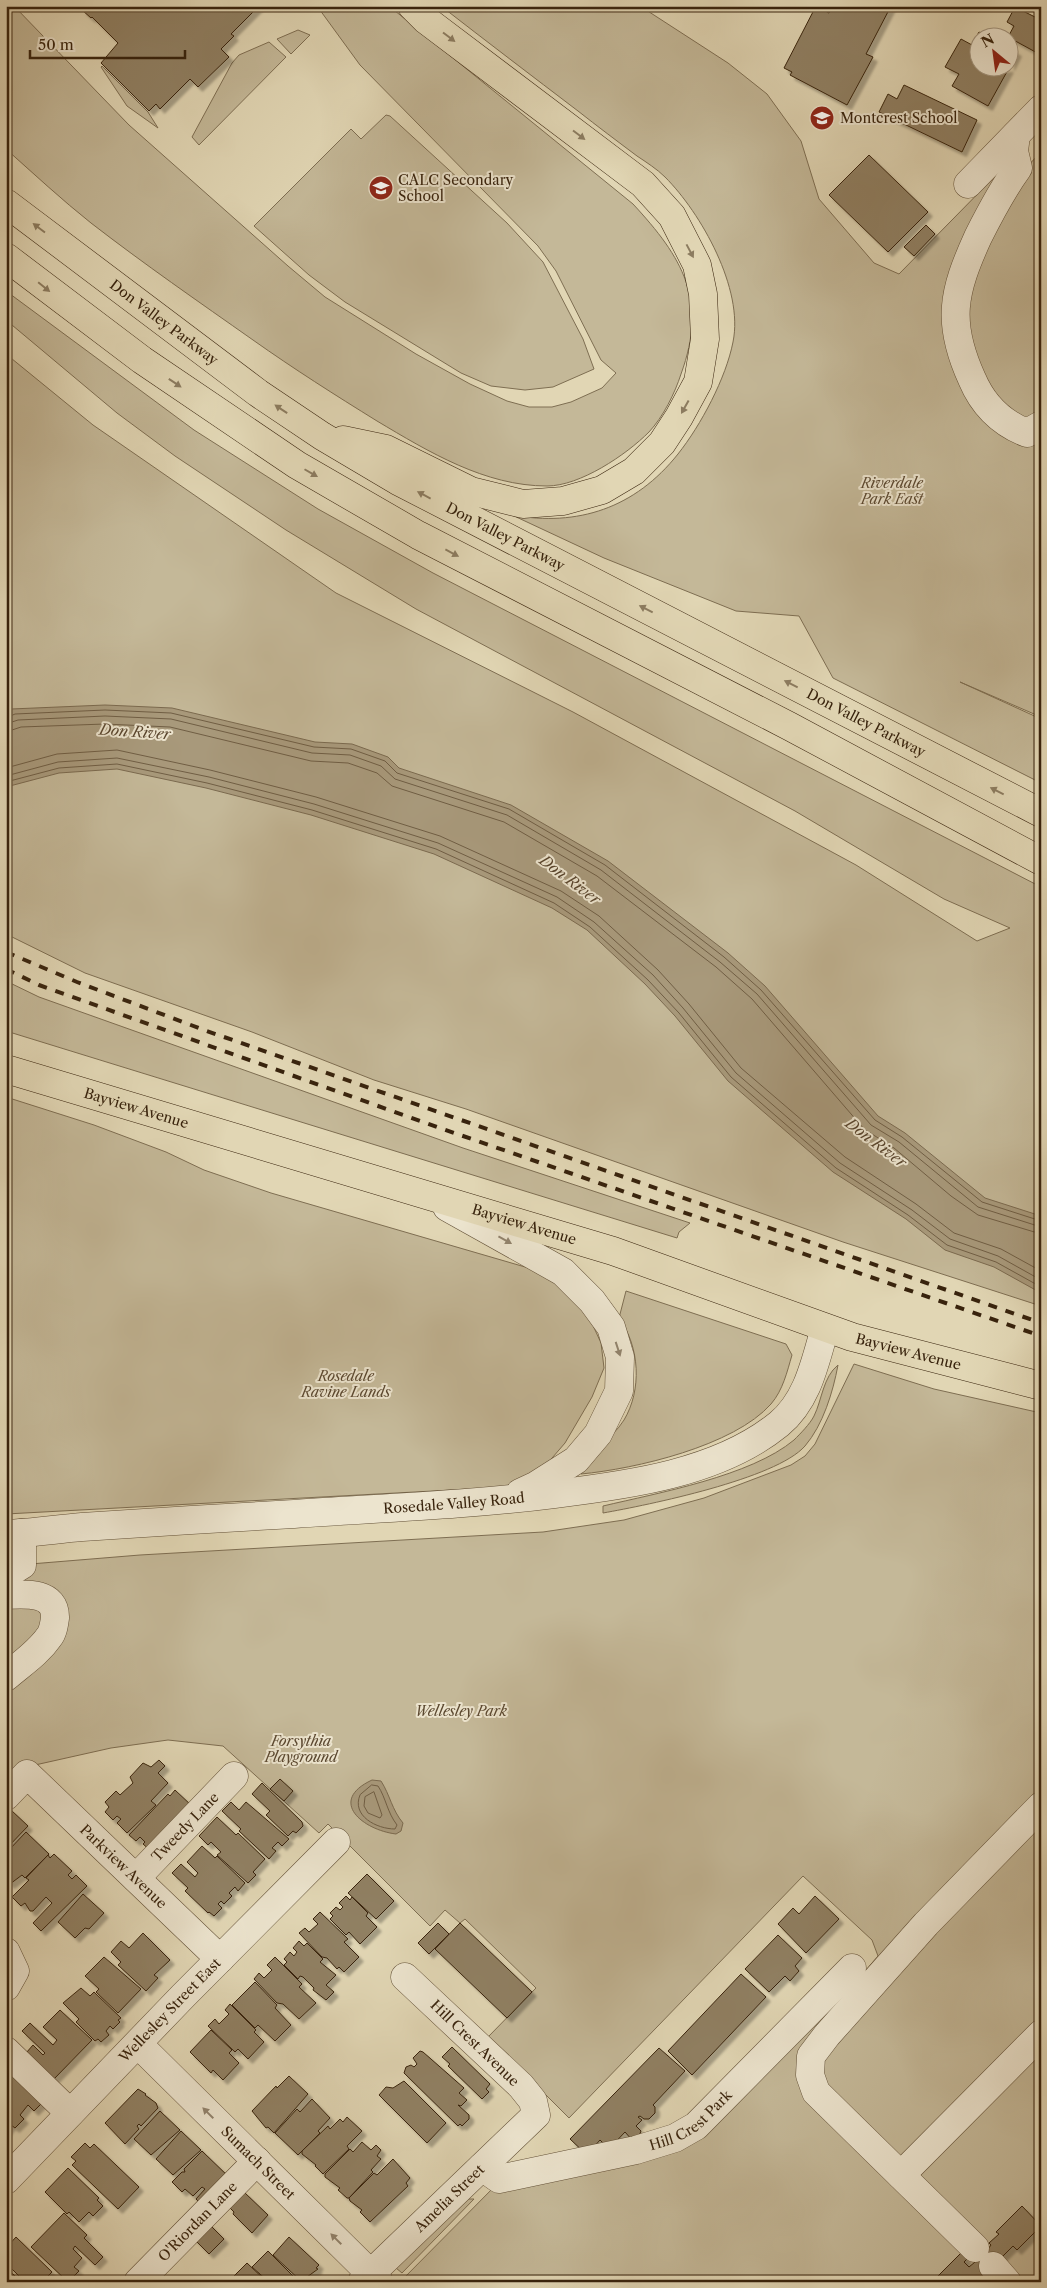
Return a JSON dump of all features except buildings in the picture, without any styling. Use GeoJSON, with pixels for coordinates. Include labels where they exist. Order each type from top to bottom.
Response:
{"type":"FeatureCollection","features":[{"type":"Feature","properties":{"kind":"main road"},"geometry":{"type":"LineString","coordinates":[[322,436],[386,449],[471,492],[523,504],[563,501],[602,490],[634,471],[662,443],[698,382],[706,339],[703,294],[697,264],[672,216],[643,184],[426,20],[412,6]]}},
{"type":"Feature","properties":{"kind":"main road","name":"Don Valley Parkway"},"geometry":{"type":"LineString","coordinates":[[6,203],[258,393],[322,436],[398,482],[1041,813]]}},
{"type":"Feature","properties":{"kind":"main road"},"geometry":{"type":"LineString","coordinates":[[6,257],[142,360],[297,465],[418,535],[789,726],[1041,861]]}},
{"type":"Feature","properties":{"kind":"main road","name":"Bayview Avenue"},"geometry":{"type":"LineString","coordinates":[[6,1069],[416,1190],[671,1270],[825,1328],[1041,1386]]}},
{"type":"Feature","properties":{"kind":"street"},"geometry":{"type":"LineString","coordinates":[[968,184],[1041,109]]}},
{"type":"Feature","properties":{"kind":"street"},"geometry":{"type":"LineString","coordinates":[[1016,134],[1014,151],[1018,168],[1002,190],[963,270],[956,297],[955,315],[961,351],[975,385],[995,415],[1010,427],[1036,431]]}},
{"type":"Feature","properties":{"kind":"street"},"geometry":{"type":"LineString","coordinates":[[416,1190],[563,1272],[592,1300],[611,1327],[620,1357],[619,1391],[592,1441],[576,1460],[535,1486],[502,1501]]}},
{"type":"Feature","properties":{"kind":"street","name":"Rosedale Valley Road"},"geometry":{"type":"LineString","coordinates":[[14,1534],[81,1527],[502,1501],[610,1487],[670,1474],[730,1453],[760,1437],[781,1422],[798,1403],[809,1381],[825,1328]]}},
{"type":"Feature","properties":{"kind":"street"},"geometry":{"type":"LineString","coordinates":[[6,1575],[22,1565],[14,1534]]}},
{"type":"Feature","properties":{"kind":"street"},"geometry":{"type":"LineString","coordinates":[[6,1595],[36,1595],[51,1604],[55,1614],[50,1635],[39,1649],[6,1677]]}},
{"type":"Feature","properties":{"kind":"street","name":"Parkview Avenue"},"geometry":{"type":"LineString","coordinates":[[6,1796],[27,1774],[220,1959]]}},
{"type":"Feature","properties":{"kind":"street","name":"Tweedy Lane"},"geometry":{"type":"LineString","coordinates":[[136,1878],[234,1776]]}},
{"type":"Feature","properties":{"kind":"street"},"geometry":{"type":"LineString","coordinates":[[992,2266],[816,2092],[810,2075],[811,2056],[827,2035],[926,1924],[1041,1806]]}},
{"type":"Feature","properties":{"kind":"street","name":"Wellesley Street East"},"geometry":{"type":"LineString","coordinates":[[6,2180],[336,1842]]}},
{"type":"Feature","properties":{"kind":"street"},"geometry":{"type":"LineString","coordinates":[[6,1952],[15,1971],[6,1987]]}},
{"type":"Feature","properties":{"kind":"street","name":"Hill Crest Park"},"geometry":{"type":"LineString","coordinates":[[482,2167],[499,2179],[636,2150],[675,2138],[702,2121],[852,1968]]}},
{"type":"Feature","properties":{"kind":"street","name":"Hill Crest Avenue"},"geometry":{"type":"LineString","coordinates":[[405,1977],[521,2086],[533,2101],[536,2115]]}},
{"type":"Feature","properties":{"kind":"street"},"geometry":{"type":"LineString","coordinates":[[901,2175],[1041,2034]]}},
{"type":"Feature","properties":{"kind":"street","name":"Sumach Street"},"geometry":{"type":"LineString","coordinates":[[138,2044],[257,2162],[370,2279]]}},
{"type":"Feature","properties":{"kind":"street"},"geometry":{"type":"LineString","coordinates":[[6,2052],[70,2113]]}},
{"type":"Feature","properties":{"kind":"street","name":"Amelia Street"},"geometry":{"type":"LineString","coordinates":[[370,2279],[536,2115]]}},
{"type":"Feature","properties":{"kind":"street","name":"O'Riordan Lane"},"geometry":{"type":"LineString","coordinates":[[138,2282],[257,2162]]}},
{"type":"Feature","properties":{"kind":"green space"},"geometry":{"type":"Polygon","coordinates":[[[6,6],[14,6],[129,125],[325,297],[416,354],[470,384],[507,401],[529,407],[552,407],[571,402],[602,388],[616,373],[601,360],[556,271],[538,246],[360,65],[317,6],[389,6],[633,204],[665,243],[677,262],[686,282],[691,302],[692,324],[689,348],[681,374],[664,412],[649,432],[628,450],[602,468],[574,481],[547,486],[524,484],[480,474],[437,455],[377,421],[268,351],[131,253],[80,214],[6,149],[6,6]]]}},
{"type":"Feature","properties":{"kind":"green space","name":"Riverdale Park East"},"geometry":{"type":"Polygon","coordinates":[[[441,6],[640,6],[728,63],[767,94],[801,141],[819,199],[874,263],[899,274],[1005,166],[1021,173],[1041,152],[1041,717],[960,682],[1041,719],[1041,783],[833,678],[799,616],[736,611],[604,558],[512,515],[560,518],[604,509],[624,500],[643,488],[661,473],[687,442],[719,386],[733,342],[735,321],[732,299],[717,253],[705,231],[679,192],[665,177],[441,6]]]}},
{"type":"Feature","properties":{"kind":"green space"},"geometry":{"type":"Polygon","coordinates":[[[298,30],[310,35],[291,54],[277,39],[298,30]]]}},
{"type":"Feature","properties":{"kind":"green space"},"geometry":{"type":"Polygon","coordinates":[[[269,42],[286,57],[199,145],[192,137],[232,63],[239,55],[269,42]]]}},
{"type":"Feature","properties":{"kind":"green space"},"geometry":{"type":"Polygon","coordinates":[[[102,66],[148,112],[158,128],[127,106],[102,66]]]}},
{"type":"Feature","properties":{"kind":"green space"},"geometry":{"type":"Polygon","coordinates":[[[386,115],[390,116],[507,223],[543,262],[583,339],[594,369],[553,387],[525,390],[491,386],[461,373],[345,302],[309,275],[254,226],[351,129],[361,139],[386,115]]]}},
{"type":"Feature","properties":{"kind":"green space"},"geometry":{"type":"Polygon","coordinates":[[[6,291],[194,430],[318,509],[433,573],[1041,887],[1041,1306],[843,1242],[466,1109],[374,1080],[252,1032],[85,973],[6,934],[6,354],[93,425],[336,593],[573,712],[856,865],[977,941],[1010,928],[944,899],[795,811],[416,609],[286,530],[175,456],[117,413],[6,320],[6,291]]]}},
{"type":"Feature","properties":{"kind":"green space"},"geometry":{"type":"Polygon","coordinates":[[[6,981],[39,997],[463,1148],[690,1223],[679,1232],[677,1238],[6,1031],[6,981]]]}},
{"type":"Feature","properties":{"kind":"green space","name":"Rosedale Ravine Lands"},"geometry":{"type":"Polygon","coordinates":[[[6,1097],[94,1125],[166,1152],[204,1170],[271,1193],[532,1269],[554,1279],[576,1299],[590,1319],[601,1343],[604,1368],[592,1397],[565,1443],[546,1465],[507,1487],[6,1514],[6,1097]]]}},
{"type":"Feature","properties":{"kind":"green space"},"geometry":{"type":"Polygon","coordinates":[[[626,1291],[786,1344],[792,1355],[784,1381],[775,1399],[754,1419],[733,1432],[709,1443],[655,1461],[581,1474],[587,1464],[622,1424],[634,1395],[636,1382],[635,1355],[626,1329],[619,1318],[626,1291]]]}},
{"type":"Feature","properties":{"kind":"green space"},"geometry":{"type":"Polygon","coordinates":[[[854,1364],[934,1389],[1041,1413],[1041,2269],[1028,2282],[400,2282],[498,2183],[674,2145],[861,1976],[878,1956],[872,1940],[803,1876],[569,2118],[488,2037],[536,1988],[465,1919],[460,1923],[445,1910],[430,1926],[328,1824],[319,1833],[223,1746],[168,1740],[111,1748],[35,1765],[6,1787],[6,1566],[140,1555],[543,1532],[624,1520],[704,1498],[791,1465],[805,1456],[815,1444],[854,1364]]]}},
{"type":"Feature","properties":{"kind":"green space"},"geometry":{"type":"Polygon","coordinates":[[[838,1365],[830,1397],[817,1428],[805,1446],[790,1458],[740,1480],[710,1489],[603,1513],[603,1506],[703,1482],[754,1464],[776,1453],[794,1440],[810,1422],[817,1410],[829,1376],[838,1365]]]}},
{"type":"Feature","properties":{"kind":"green space"},"geometry":{"type":"Polygon","coordinates":[[[468,2199],[474,2199],[402,2273],[396,2268],[458,2204],[468,2199]]]}},
{"type":"Feature","properties":{"kind":"water","name":"Don River"},"geometry":{"type":"Polygon","coordinates":[[[105,705],[172,708],[315,742],[352,744],[388,757],[399,768],[511,805],[608,861],[728,953],[765,986],[878,1116],[905,1133],[985,1198],[1041,1216],[1041,1293],[994,1267],[945,1250],[906,1219],[833,1172],[728,1081],[675,1016],[645,984],[587,930],[552,908],[434,854],[311,815],[206,788],[117,769],[59,773],[6,787],[6,716],[11,709],[105,705]]]}},
{"type":"Feature","properties":{"kind":"water"},"geometry":{"type":"Polygon","coordinates":[[[372,1780],[381,1781],[396,1813],[403,1823],[401,1831],[396,1834],[372,1827],[362,1821],[351,1805],[352,1797],[359,1788],[372,1780]]]}},
{"type":"Feature","properties":{"kind":"railway"},"geometry":{"type":"LineString","coordinates":[[6,952],[77,982],[204,1030],[1041,1323]]}},
{"type":"Feature","properties":{"kind":"railway"},"geometry":{"type":"LineString","coordinates":[[6,969],[39,985],[437,1127],[1041,1336]]}},
{"type":"Feature","properties":{"kind":"place","name":"Montcrest School"},"geometry":{"type":"Point","coordinates":[822,118]}},
{"type":"Feature","properties":{"kind":"place","name":"CALC Secondary School"},"geometry":{"type":"Point","coordinates":[381,188]}},
{"type":"Feature","properties":{"kind":"park label","name":"Wellesley Park"},"geometry":{"type":"Point","coordinates":[461,1711]}},
{"type":"Feature","properties":{"kind":"park label","name":"Forsythia Playground"},"geometry":{"type":"Point","coordinates":[301,1749]}}]}
